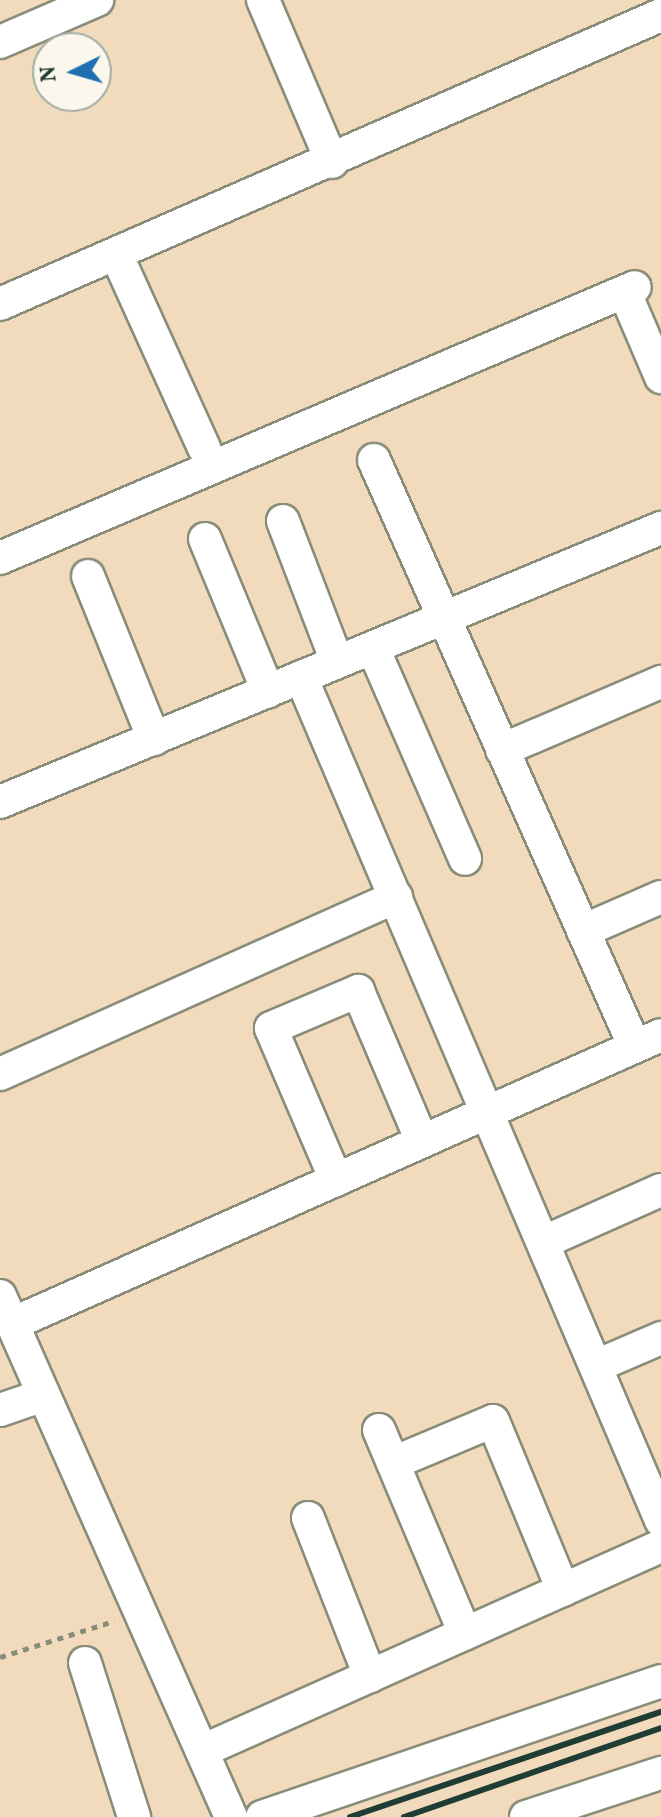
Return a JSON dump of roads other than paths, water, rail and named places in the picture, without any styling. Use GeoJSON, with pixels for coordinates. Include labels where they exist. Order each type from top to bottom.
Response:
{"type":"FeatureCollection","features":[{"type":"Feature","properties":{"kind":"street"},"geometry":{"type":"LineString","coordinates":[[0,42],[97,0]]}},
{"type":"Feature","properties":{"kind":"street"},"geometry":{"type":"LineString","coordinates":[[263,0],[332,162]]}},
{"type":"Feature","properties":{"kind":"street"},"geometry":{"type":"LineString","coordinates":[[0,304],[332,162],[661,15]]}},
{"type":"Feature","properties":{"kind":"street"},"geometry":{"type":"LineString","coordinates":[[117,256],[204,448]]}},
{"type":"Feature","properties":{"kind":"street"},"geometry":{"type":"LineString","coordinates":[[0,558],[631,293],[661,377]]}},
{"type":"Feature","properties":{"kind":"street"},"geometry":{"type":"LineString","coordinates":[[231,1817],[6,1310],[336,1180],[648,1041],[583,931],[374,460]]}},
{"type":"Feature","properties":{"kind":"street"},"geometry":{"type":"LineString","coordinates":[[283,521],[337,662]]}},
{"type":"Feature","properties":{"kind":"street"},"geometry":{"type":"LineString","coordinates":[[0,802],[661,528]]}},
{"type":"Feature","properties":{"kind":"street"},"geometry":{"type":"LineString","coordinates":[[205,539],[268,691]]}},
{"type":"Feature","properties":{"kind":"street"},"geometry":{"type":"LineString","coordinates":[[88,576],[154,739]]}},
{"type":"Feature","properties":{"kind":"street"},"geometry":{"type":"LineString","coordinates":[[373,648],[465,859]]}},
{"type":"Feature","properties":{"kind":"street"},"geometry":{"type":"LineString","coordinates":[[301,677],[661,1520]]}},
{"type":"Feature","properties":{"kind":"street"},"geometry":{"type":"LineString","coordinates":[[502,750],[661,682]]}},
{"type":"Feature","properties":{"kind":"street"},"geometry":{"type":"LineString","coordinates":[[0,1074],[396,897]]}},
{"type":"Feature","properties":{"kind":"street"},"geometry":{"type":"LineString","coordinates":[[583,931],[661,897]]}},
{"type":"Feature","properties":{"kind":"street"},"geometry":{"type":"LineString","coordinates":[[336,1180],[271,1028],[358,991],[422,1141]]}},
{"type":"Feature","properties":{"kind":"street"},"geometry":{"type":"LineString","coordinates":[[544,1242],[661,1190]]}},
{"type":"Feature","properties":{"kind":"street"},"geometry":{"type":"LineString","coordinates":[[596,1366],[661,1338]]}},
{"type":"Feature","properties":{"kind":"street"},"geometry":{"type":"LineString","coordinates":[[0,1410],[44,1395]]}},
{"type":"Feature","properties":{"kind":"street"},"geometry":{"type":"LineString","coordinates":[[393,1463],[493,1421],[563,1590]]}},
{"type":"Feature","properties":{"kind":"street"},"geometry":{"type":"LineString","coordinates":[[379,1430],[465,1634]]}},
{"type":"Feature","properties":{"kind":"street"},"geometry":{"type":"LineString","coordinates":[[308,1518],[370,1676]]}},
{"type":"Feature","properties":{"kind":"street"},"geometry":{"type":"LineString","coordinates":[[202,1751],[661,1546]]}},
{"type":"Feature","properties":{"kind":"street"},"geometry":{"type":"LineString","coordinates":[[85,1663],[134,1817]]}},
{"type":"Feature","properties":{"kind":"street"},"geometry":{"type":"LineString","coordinates":[[262,1817],[661,1681]]}},
{"type":"Feature","properties":{"kind":"street"},"geometry":{"type":"LineString","coordinates":[[526,1817],[661,1773]]}},
{"type":"Feature","properties":{"kind":"railway"},"geometry":{"type":"LineString","coordinates":[[350,1817],[661,1712]]}},
{"type":"Feature","properties":{"kind":"railway"},"geometry":{"type":"LineString","coordinates":[[404,1817],[661,1728]]}}]}
